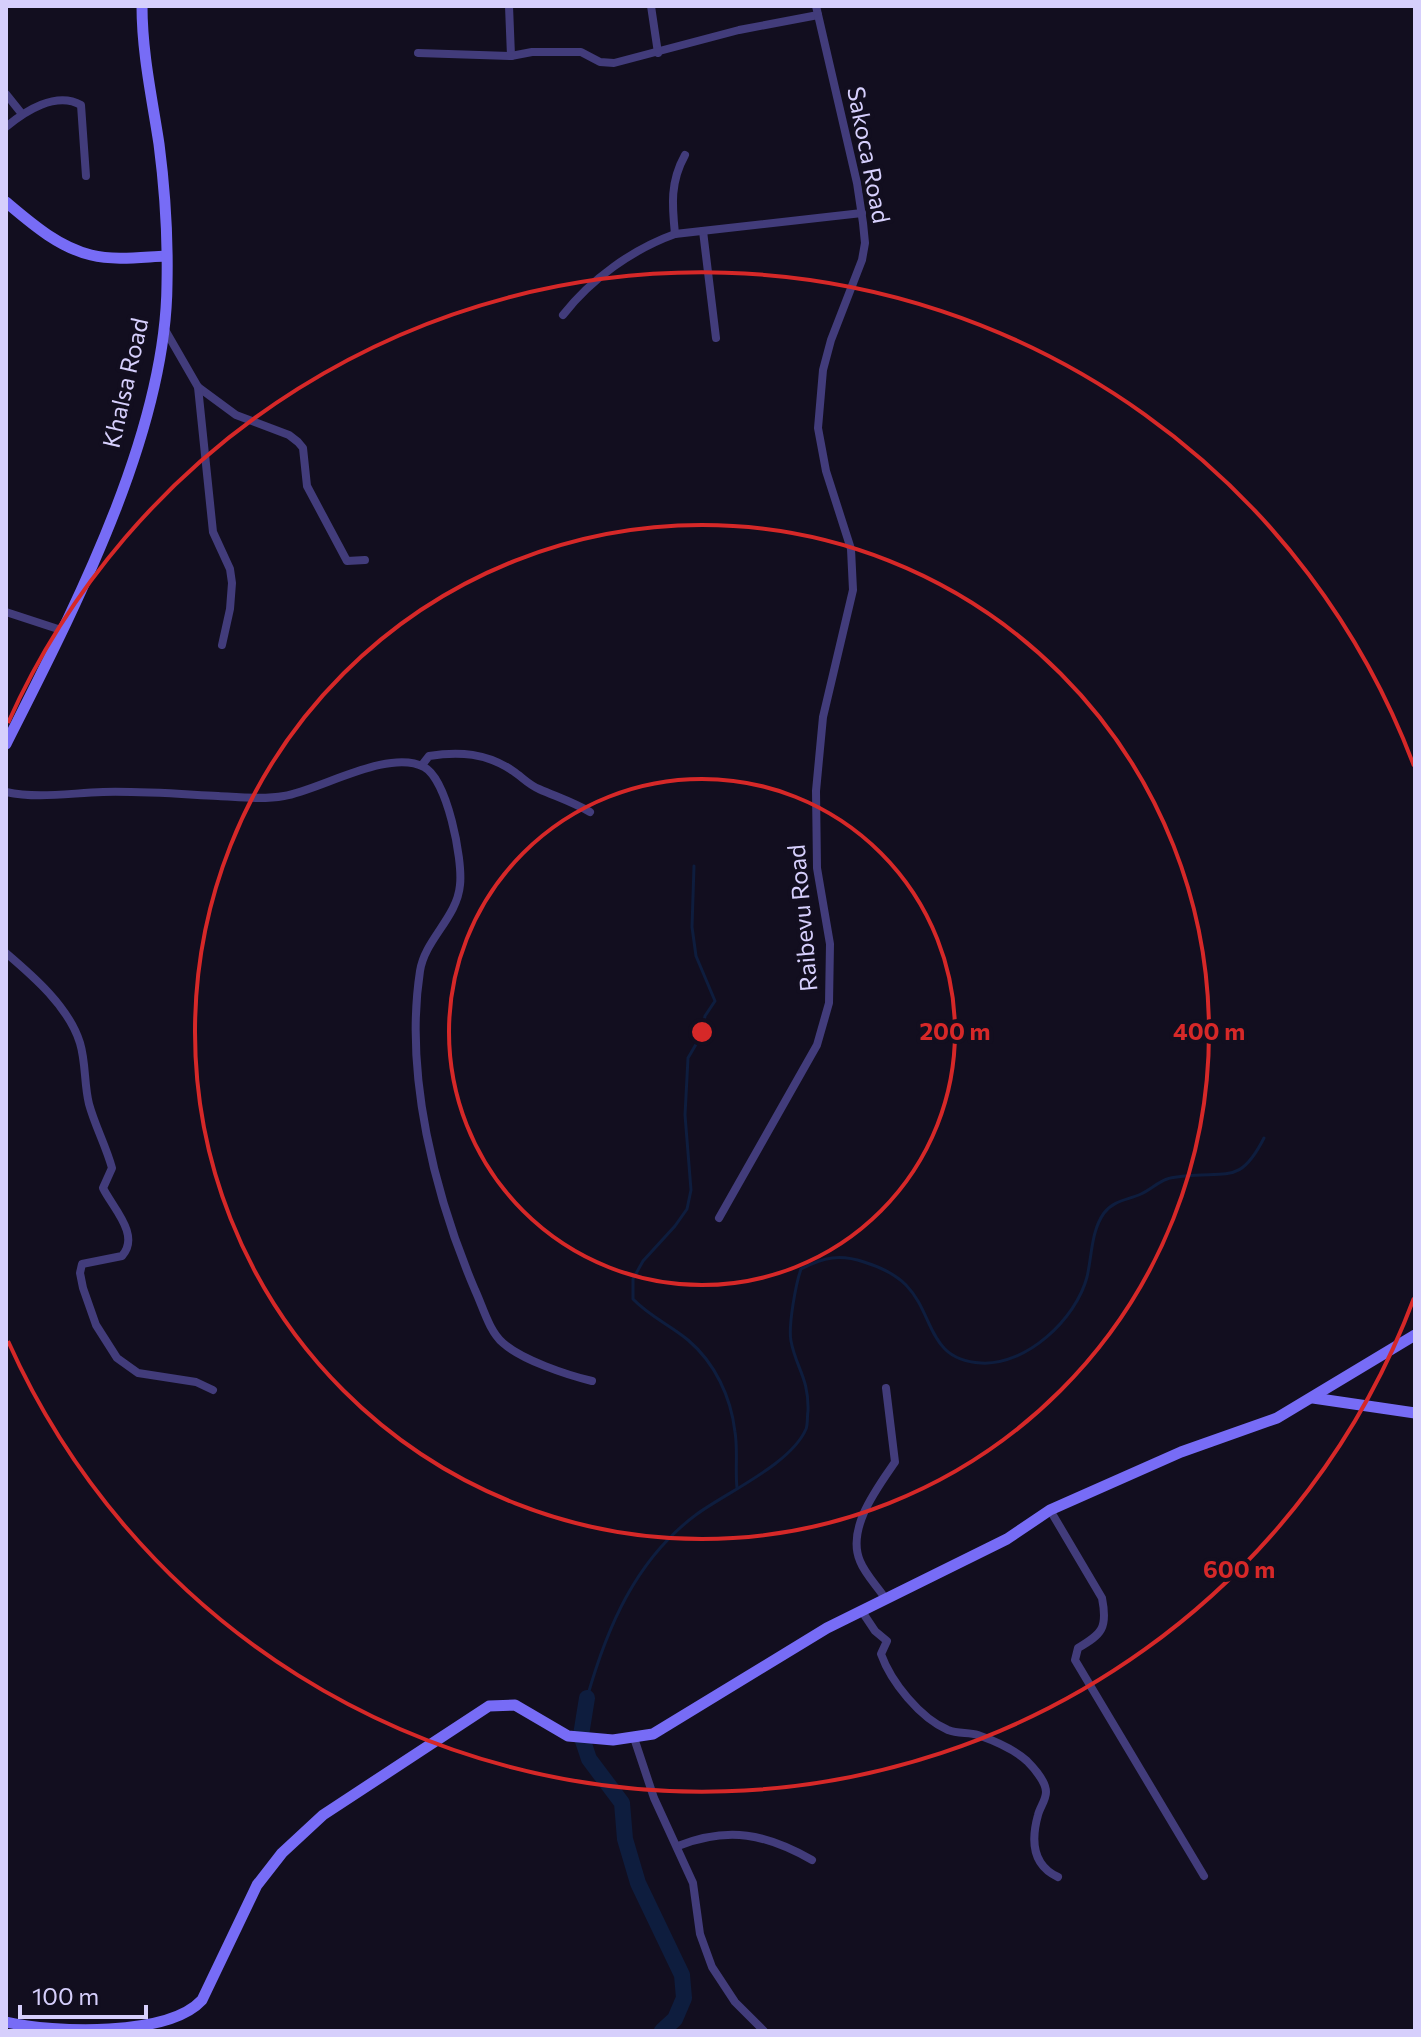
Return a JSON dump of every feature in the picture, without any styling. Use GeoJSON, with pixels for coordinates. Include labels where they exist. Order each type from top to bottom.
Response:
{"type":"FeatureCollection","features":[{"type":"Feature","properties":{"kind":"street","name":"Khalsa Road"},"geometry":{"type":"LineString","coordinates":[[6,744],[118,504],[144,424],[162,345],[166,256],[159,148],[142,28],[142,6]]}},
{"type":"Feature","properties":{"kind":"street"},"geometry":{"type":"LineString","coordinates":[[509,6],[511,56]]}},
{"type":"Feature","properties":{"kind":"street"},"geometry":{"type":"LineString","coordinates":[[651,6],[658,53]]}},
{"type":"Feature","properties":{"kind":"street"},"geometry":{"type":"LineString","coordinates":[[418,53],[511,56],[532,52],[581,52],[600,62],[614,63],[817,10]]}},
{"type":"Feature","properties":{"kind":"street","name":"Sakoca Road"},"geometry":{"type":"LineString","coordinates":[[817,10],[862,213],[865,243],[862,260],[827,355],[818,428],[826,471],[851,549],[853,590]]}},
{"type":"Feature","properties":{"kind":"street"},"geometry":{"type":"LineString","coordinates":[[6,94],[22,114]]}},
{"type":"Feature","properties":{"kind":"street"},"geometry":{"type":"LineString","coordinates":[[6,127],[41,104],[72,100],[81,105],[86,176]]}},
{"type":"Feature","properties":{"kind":"street"},"geometry":{"type":"LineString","coordinates":[[675,234],[672,187],[685,155]]}},
{"type":"Feature","properties":{"kind":"street"},"geometry":{"type":"LineString","coordinates":[[6,202],[42,232],[89,255],[130,258],[166,256]]}},
{"type":"Feature","properties":{"kind":"street"},"geometry":{"type":"LineString","coordinates":[[563,315],[580,294],[647,244],[675,234],[862,213]]}},
{"type":"Feature","properties":{"kind":"street"},"geometry":{"type":"LineString","coordinates":[[703,231],[716,338]]}},
{"type":"Feature","properties":{"kind":"street"},"geometry":{"type":"LineString","coordinates":[[164,327],[198,387],[213,532],[230,569],[232,583],[222,645]]}},
{"type":"Feature","properties":{"kind":"street"},"geometry":{"type":"LineString","coordinates":[[198,387],[236,415],[289,435],[298,442],[303,448],[307,486],[343,557],[347,561],[365,560]]}},
{"type":"Feature","properties":{"kind":"street","name":"Raibevu Road"},"geometry":{"type":"LineString","coordinates":[[719,1218],[817,1045],[829,1003],[830,944],[817,868],[816,791],[823,717],[853,590]]}},
{"type":"Feature","properties":{"kind":"street"},"geometry":{"type":"LineString","coordinates":[[6,612],[61,630]]}},
{"type":"Feature","properties":{"kind":"street"},"geometry":{"type":"LineString","coordinates":[[422,765],[429,756],[437,755],[462,753],[487,758],[508,768],[534,787],[590,812]]}},
{"type":"Feature","properties":{"kind":"street"},"geometry":{"type":"LineString","coordinates":[[6,792],[28,795],[102,792],[268,797],[300,792],[369,768],[408,763],[422,765],[434,776],[441,787],[455,838],[461,875],[458,899],[430,943],[421,967],[415,1020],[425,1125],[450,1223],[488,1319],[501,1342],[546,1366],[592,1381]]}},
{"type":"Feature","properties":{"kind":"street"},"geometry":{"type":"LineString","coordinates":[[6,953],[29,972],[74,1028],[83,1054],[87,1097],[112,1168],[103,1188],[117,1211],[129,1245],[122,1256],[82,1264],[83,1288],[96,1325],[117,1358],[138,1373],[196,1382],[213,1390]]}},
{"type":"Feature","properties":{"kind":"street"},"geometry":{"type":"LineString","coordinates":[[6,2022],[63,2031],[112,2029],[153,2024],[189,2013],[202,2000],[257,1885],[282,1853],[323,1815],[489,1706],[515,1705],[568,1736],[634,1738],[653,1734],[754,1670],[861,1610],[980,1554],[1050,1510],[1181,1452],[1277,1418],[1415,1335]]}},
{"type":"Feature","properties":{"kind":"street"},"geometry":{"type":"LineString","coordinates":[[885,1598],[859,1559],[857,1533],[873,1495],[895,1462],[886,1388]]}},
{"type":"Feature","properties":{"kind":"street"},"geometry":{"type":"LineString","coordinates":[[1312,1398],[1415,1413]]}},
{"type":"Feature","properties":{"kind":"street"},"geometry":{"type":"LineString","coordinates":[[1050,1510],[1102,1598],[1104,1608],[1100,1633],[1078,1648],[1075,1660],[1204,1876]]}},
{"type":"Feature","properties":{"kind":"street"},"geometry":{"type":"LineString","coordinates":[[861,1610],[875,1631],[887,1641],[881,1654],[904,1697],[944,1728],[976,1734],[1012,1750],[1037,1773],[1046,1787],[1046,1793],[1038,1814],[1034,1849],[1041,1864],[1058,1877]]}},
{"type":"Feature","properties":{"kind":"street"},"geometry":{"type":"LineString","coordinates":[[634,1738],[654,1798],[693,1883],[700,1934],[712,1967],[735,2002],[764,2031]]}},
{"type":"Feature","properties":{"kind":"street"},"geometry":{"type":"LineString","coordinates":[[678,1846],[720,1835],[743,1834],[789,1846],[812,1860]]}},
{"type":"Feature","properties":{"kind":"waterway"},"geometry":{"type":"LineString","coordinates":[[694,866],[692,927],[696,956],[715,1001],[705,1016],[702,1034],[688,1058],[685,1115],[691,1190],[687,1209],[643,1261],[633,1279],[633,1299],[688,1340],[714,1370],[733,1419],[737,1488]]}},
{"type":"Feature","properties":{"kind":"waterway"},"geometry":{"type":"LineString","coordinates":[[587,1698],[615,1620],[641,1573],[657,1552],[697,1514],[787,1454],[806,1429],[806,1390],[790,1334],[801,1269],[825,1259],[840,1258],[881,1268],[906,1285],[941,1345],[951,1354],[963,1360],[998,1362],[1015,1357],[1047,1337],[1072,1309],[1087,1277],[1097,1228],[1108,1209],[1169,1178],[1224,1174],[1241,1169],[1264,1138]]}},
{"type":"Feature","properties":{"kind":"waterway"},"geometry":{"type":"LineString","coordinates":[[587,1698],[581,1735],[589,1759],[622,1803],[625,1839],[638,1883],[682,1975],[684,1998],[675,2019],[662,2031]]}}]}
